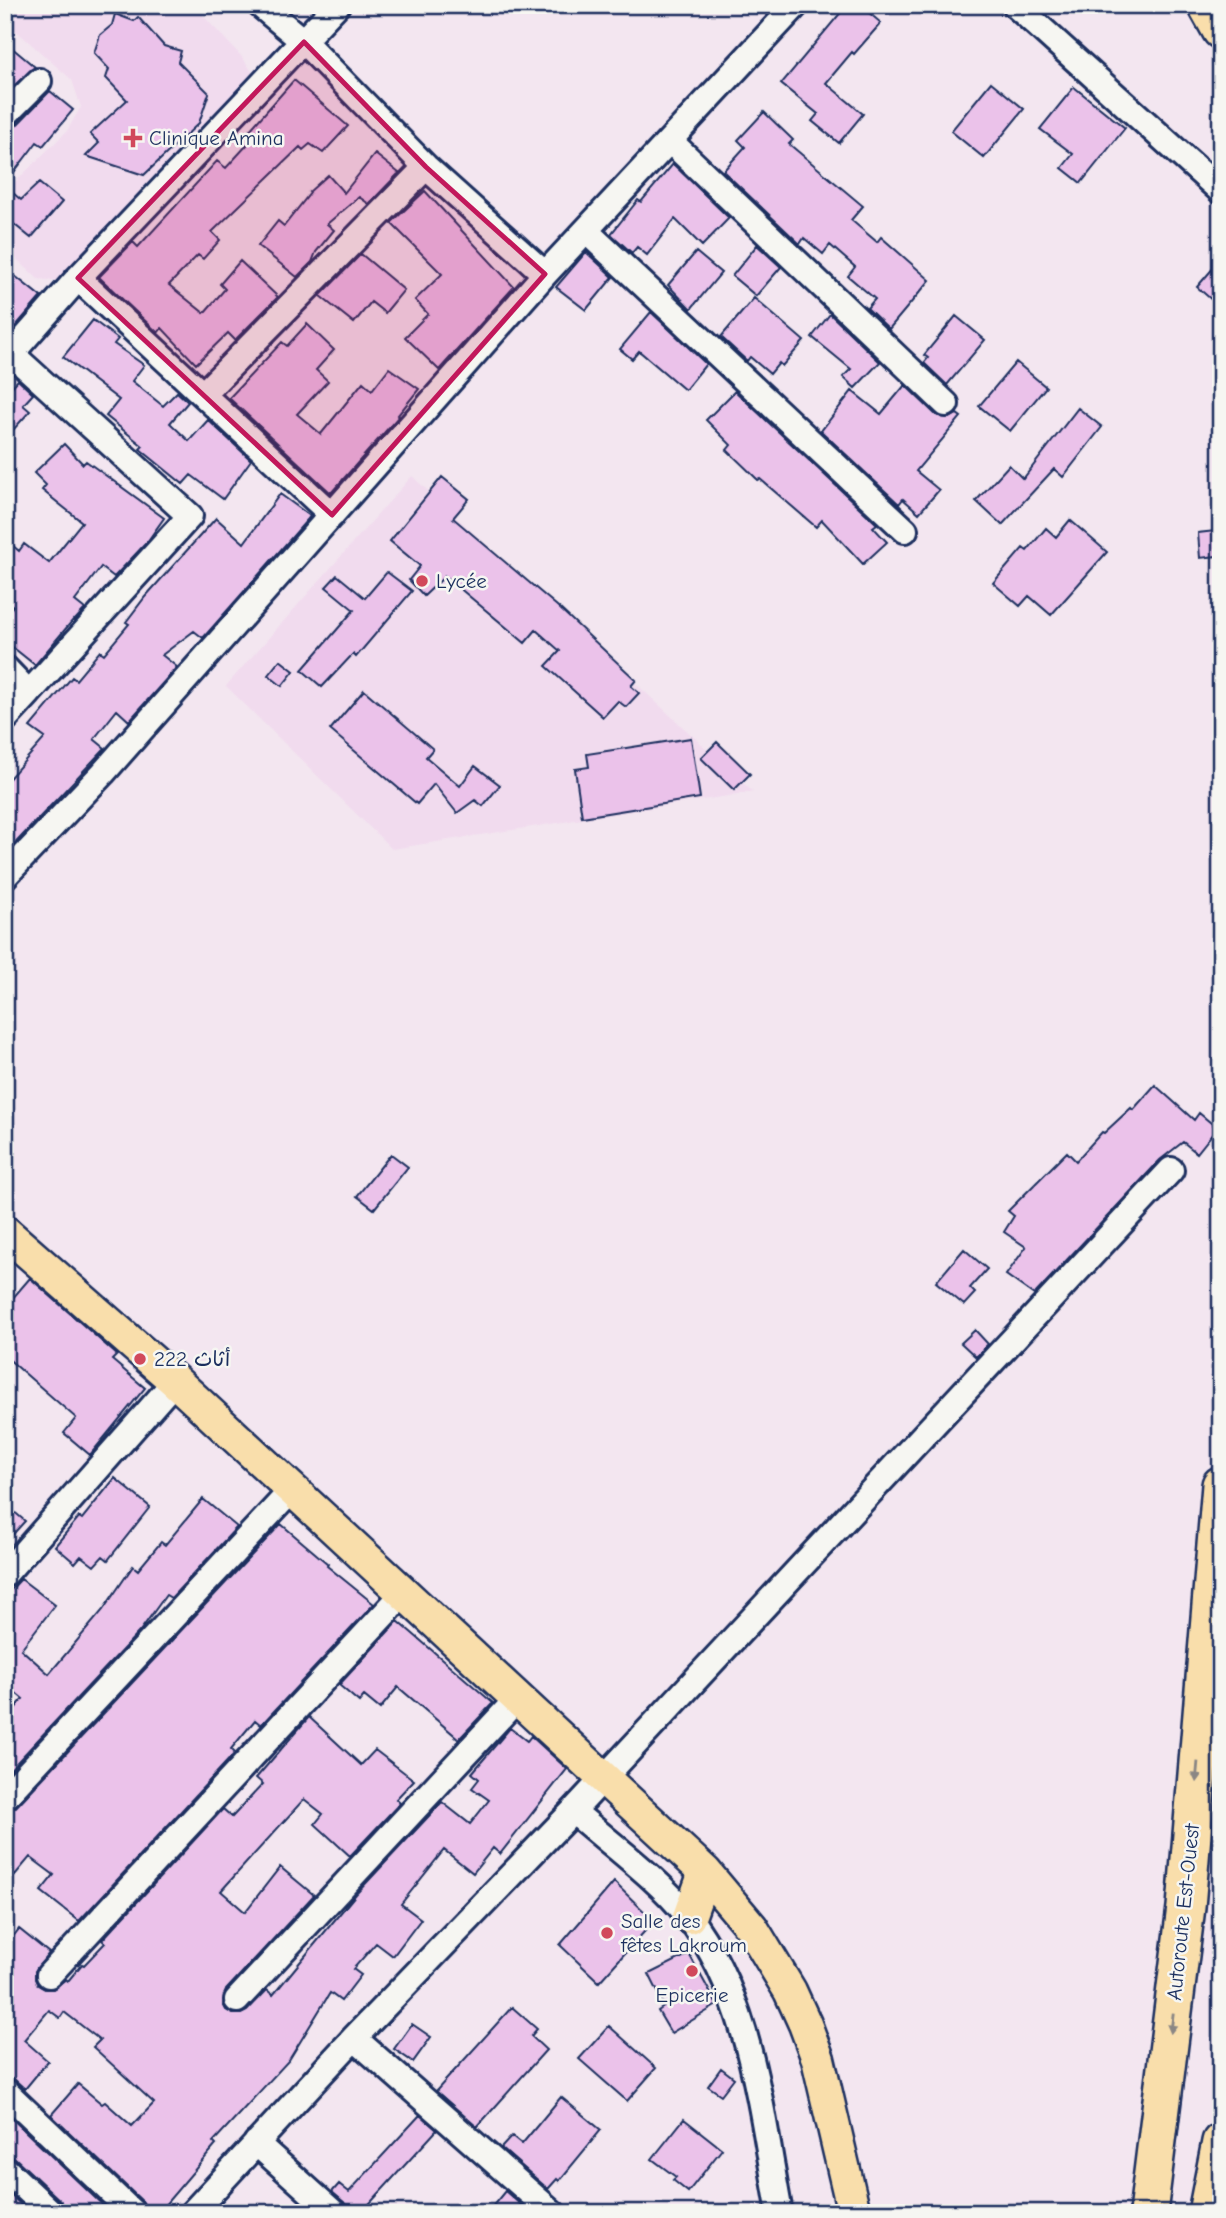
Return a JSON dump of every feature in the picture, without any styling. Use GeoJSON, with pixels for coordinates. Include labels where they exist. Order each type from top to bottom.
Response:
{"type":"FeatureCollection","features":[{"type":"Feature","properties":{"kind":"highway"},"geometry":{"type":"LineString","coordinates":[[1207,5],[1221,30]]}},
{"type":"Feature","properties":{"kind":"highway","name":"Autoroute Est-Ouest"},"geometry":{"type":"LineString","coordinates":[[1147,2213],[1186,1907],[1221,1485]]}},
{"type":"Feature","properties":{"kind":"highway"},"geometry":{"type":"LineString","coordinates":[[1207,2213],[1221,2142]]}},
{"type":"Feature","properties":{"kind":"main road"},"geometry":{"type":"LineString","coordinates":[[5,1232],[175,1381],[705,1872],[729,1899],[772,1959],[805,2024],[818,2059],[853,2213]]}},
{"type":"Feature","properties":{"kind":"main road"},"geometry":{"type":"LineString","coordinates":[[689,1917],[705,1872]]}},
{"type":"Feature","properties":{"kind":"street"},"geometry":{"type":"LineString","coordinates":[[260,5],[304,43],[426,167],[545,274]]}},
{"type":"Feature","properties":{"kind":"street"},"geometry":{"type":"LineString","coordinates":[[5,719],[190,516],[7,355],[337,5]]}},
{"type":"Feature","properties":{"kind":"street"},"geometry":{"type":"LineString","coordinates":[[5,876],[103,773],[545,274],[796,5]]}},
{"type":"Feature","properties":{"kind":"street"},"geometry":{"type":"LineString","coordinates":[[1015,5],[1221,191]]}},
{"type":"Feature","properties":{"kind":"street"},"geometry":{"type":"LineString","coordinates":[[5,115],[39,81]]}},
{"type":"Feature","properties":{"kind":"street"},"geometry":{"type":"LineString","coordinates":[[670,141],[946,404]]}},
{"type":"Feature","properties":{"kind":"street"},"geometry":{"type":"LineString","coordinates":[[203,394],[426,167]]}},
{"type":"Feature","properties":{"kind":"street"},"geometry":{"type":"LineString","coordinates":[[586,231],[905,530]]}},
{"type":"Feature","properties":{"kind":"street"},"geometry":{"type":"LineString","coordinates":[[78,278],[332,515]]}},
{"type":"Feature","properties":{"kind":"street"},"geometry":{"type":"LineString","coordinates":[[5,668],[29,693]]}},
{"type":"Feature","properties":{"kind":"street"},"geometry":{"type":"LineString","coordinates":[[192,2213],[354,2038],[573,1811],[1171,1170]]}},
{"type":"Feature","properties":{"kind":"street"},"geometry":{"type":"LineString","coordinates":[[5,1574],[175,1381]]}},
{"type":"Feature","properties":{"kind":"street"},"geometry":{"type":"LineString","coordinates":[[5,1797],[292,1490]]}},
{"type":"Feature","properties":{"kind":"street"},"geometry":{"type":"LineString","coordinates":[[49,1975],[403,1594]]}},
{"type":"Feature","properties":{"kind":"street"},"geometry":{"type":"LineString","coordinates":[[237,2000],[517,1699]]}},
{"type":"Feature","properties":{"kind":"street"},"geometry":{"type":"LineString","coordinates":[[573,1811],[668,1894],[689,1917],[723,1977],[743,2028],[780,2213]]}},
{"type":"Feature","properties":{"kind":"street"},"geometry":{"type":"LineString","coordinates":[[354,2038],[553,2213]]}},
{"type":"Feature","properties":{"kind":"street"},"geometry":{"type":"LineString","coordinates":[[5,2091],[133,2213]]}},
{"type":"Feature","properties":{"kind":"street"},"geometry":{"type":"LineString","coordinates":[[256,2143],[334,2213]]}},
{"type":"Feature","properties":{"kind":"street"},"geometry":{"type":"LineString","coordinates":[[5,2169],[52,2213]]}},
{"type":"Feature","properties":{"kind":"highlighted area"},"geometry":{"type":"Polygon","coordinates":[[[304,42],[426,167],[545,274],[332,515],[78,278],[304,42]]]}},
{"type":"Feature","properties":{"kind":"shaded area","name":"Clinique Amina"},"geometry":{"type":"Polygon","coordinates":[[[9,5],[193,5],[242,57],[259,82],[62,281],[38,279],[5,248],[5,192],[67,131],[81,107],[72,80],[5,21],[5,9],[9,5]]]}},
{"type":"Feature","properties":{"kind":"shaded area","name":"Lycée"},"geometry":{"type":"Polygon","coordinates":[[[412,476],[753,792],[392,849],[226,686],[412,476]]]}},
{"type":"Feature","properties":{"kind":"building"},"geometry":{"type":"Polygon","coordinates":[[[847,5],[860,5],[881,23],[826,83],[863,114],[839,143],[812,121],[818,114],[781,84],[847,5]]]}},
{"type":"Feature","properties":{"kind":"building"},"geometry":{"type":"Polygon","coordinates":[[[115,14],[134,21],[138,17],[164,46],[181,51],[178,62],[209,93],[199,123],[144,175],[86,156],[99,143],[90,134],[127,100],[106,78],[109,69],[94,53],[100,35],[112,25],[115,14]]]}},
{"type":"Feature","properties":{"kind":"building"},"geometry":{"type":"Polygon","coordinates":[[[5,42],[35,67],[9,90],[5,87],[5,42]]]}},
{"type":"Feature","properties":{"kind":"building"},"geometry":{"type":"Polygon","coordinates":[[[294,80],[348,126],[323,153],[310,144],[303,150],[300,147],[212,232],[220,240],[203,259],[198,255],[169,285],[204,313],[225,289],[220,284],[240,261],[278,297],[235,340],[228,333],[196,364],[162,328],[158,333],[99,277],[133,242],[138,247],[217,161],[226,168],[247,145],[241,140],[294,80]]]}},
{"type":"Feature","properties":{"kind":"building"},"geometry":{"type":"Polygon","coordinates":[[[991,82],[1024,109],[984,158],[951,131],[991,82]]]}},
{"type":"Feature","properties":{"kind":"building"},"geometry":{"type":"Polygon","coordinates":[[[1074,87],[1125,128],[1081,183],[1062,168],[1073,154],[1040,129],[1074,87]]]}},
{"type":"Feature","properties":{"kind":"building"},"geometry":{"type":"Polygon","coordinates":[[[50,91],[73,110],[43,146],[37,142],[5,184],[5,130],[16,126],[50,91]]]}},
{"type":"Feature","properties":{"kind":"building"},"geometry":{"type":"Polygon","coordinates":[[[764,112],[793,140],[789,144],[863,206],[851,220],[877,242],[881,237],[930,280],[889,329],[867,308],[875,299],[848,276],[855,267],[830,245],[823,254],[804,238],[800,244],[723,171],[745,147],[738,140],[764,112]]]}},
{"type":"Feature","properties":{"kind":"building"},"geometry":{"type":"Polygon","coordinates":[[[375,154],[399,173],[369,204],[359,197],[327,224],[334,230],[316,252],[312,262],[297,277],[258,246],[278,221],[284,226],[309,192],[328,175],[344,193],[375,154]]]}},
{"type":"Feature","properties":{"kind":"building"},"geometry":{"type":"Polygon","coordinates":[[[673,164],[729,218],[702,246],[675,219],[647,255],[637,247],[632,253],[611,234],[638,200],[641,202],[673,164]]]}},
{"type":"Feature","properties":{"kind":"building"},"geometry":{"type":"Polygon","coordinates":[[[39,183],[62,202],[31,238],[5,217],[5,186],[21,200],[39,183]]]}},
{"type":"Feature","properties":{"kind":"building"},"geometry":{"type":"Polygon","coordinates":[[[425,191],[514,287],[439,370],[405,337],[428,314],[415,300],[442,274],[391,223],[425,191]]]}},
{"type":"Feature","properties":{"kind":"building"},"geometry":{"type":"Polygon","coordinates":[[[757,245],[781,267],[756,296],[732,276],[757,245]]]}},
{"type":"Feature","properties":{"kind":"building"},"geometry":{"type":"Polygon","coordinates":[[[586,252],[613,277],[586,310],[556,287],[586,252]]]}},
{"type":"Feature","properties":{"kind":"building"},"geometry":{"type":"Polygon","coordinates":[[[696,252],[721,273],[691,309],[668,285],[696,252]]]}},
{"type":"Feature","properties":{"kind":"building"},"geometry":{"type":"Polygon","coordinates":[[[361,254],[404,290],[385,313],[371,302],[354,323],[320,296],[361,254]]]}},
{"type":"Feature","properties":{"kind":"building"},"geometry":{"type":"Polygon","coordinates":[[[1221,259],[1221,308],[1197,287],[1221,259]]]}},
{"type":"Feature","properties":{"kind":"building"},"geometry":{"type":"Polygon","coordinates":[[[5,268],[41,297],[9,334],[5,334],[5,268]]]}},
{"type":"Feature","properties":{"kind":"building"},"geometry":{"type":"Polygon","coordinates":[[[754,298],[804,341],[782,366],[779,363],[770,374],[750,357],[747,361],[721,337],[754,298]]]}},
{"type":"Feature","properties":{"kind":"building"},"geometry":{"type":"Polygon","coordinates":[[[651,312],[706,364],[685,390],[639,351],[632,359],[620,349],[651,312]]]}},
{"type":"Feature","properties":{"kind":"building"},"geometry":{"type":"Polygon","coordinates":[[[830,314],[880,362],[855,388],[843,377],[851,369],[812,337],[830,314]]]}},
{"type":"Feature","properties":{"kind":"building"},"geometry":{"type":"Polygon","coordinates":[[[956,316],[985,340],[947,385],[924,363],[928,358],[924,355],[956,316]]]}},
{"type":"Feature","properties":{"kind":"building"},"geometry":{"type":"Polygon","coordinates":[[[93,320],[118,339],[114,344],[144,365],[132,381],[163,406],[177,392],[188,402],[170,423],[189,441],[208,420],[251,460],[223,499],[191,475],[183,484],[140,449],[143,446],[106,416],[119,400],[63,357],[93,320]]]}},
{"type":"Feature","properties":{"kind":"building"},"geometry":{"type":"Polygon","coordinates":[[[307,324],[334,350],[316,370],[328,381],[297,414],[321,434],[363,382],[372,390],[389,368],[419,389],[399,416],[331,493],[229,398],[282,342],[287,346],[307,324]]]}},
{"type":"Feature","properties":{"kind":"building"},"geometry":{"type":"Polygon","coordinates":[[[1016,362],[1046,387],[1010,431],[979,406],[1016,362]]]}},
{"type":"Feature","properties":{"kind":"building"},"geometry":{"type":"Polygon","coordinates":[[[18,380],[33,394],[23,405],[30,411],[5,439],[5,394],[18,380]]]}},
{"type":"Feature","properties":{"kind":"building"},"geometry":{"type":"Polygon","coordinates":[[[905,385],[936,415],[950,418],[957,414],[961,417],[916,471],[939,490],[919,513],[903,499],[899,504],[821,431],[852,391],[881,414],[905,385]]]}},
{"type":"Feature","properties":{"kind":"building"},"geometry":{"type":"Polygon","coordinates":[[[735,391],[877,524],[873,527],[887,542],[863,564],[822,520],[816,527],[758,480],[727,450],[731,445],[706,420],[735,391]]]}},
{"type":"Feature","properties":{"kind":"building"},"geometry":{"type":"Polygon","coordinates":[[[1078,408],[1102,427],[1063,477],[1054,469],[1002,525],[976,501],[1009,465],[1023,479],[1078,408]]]}},
{"type":"Feature","properties":{"kind":"building"},"geometry":{"type":"Polygon","coordinates":[[[64,444],[83,464],[86,461],[164,518],[147,542],[114,577],[101,567],[75,601],[85,609],[35,665],[5,641],[5,616],[13,606],[5,600],[5,539],[19,551],[24,544],[49,563],[82,522],[42,490],[46,485],[34,473],[64,444]]]}},
{"type":"Feature","properties":{"kind":"building"},"geometry":{"type":"Polygon","coordinates":[[[442,477],[469,499],[453,518],[557,606],[636,680],[631,686],[639,693],[626,707],[618,701],[603,717],[546,666],[560,651],[536,630],[525,643],[445,576],[424,596],[409,580],[420,566],[390,541],[442,477]]]}},
{"type":"Feature","properties":{"kind":"building"},"geometry":{"type":"Polygon","coordinates":[[[280,494],[310,516],[307,520],[203,638],[194,631],[162,655],[177,667],[129,721],[117,710],[94,739],[105,748],[5,854],[5,783],[45,738],[30,727],[72,677],[76,680],[100,651],[104,654],[129,624],[126,622],[145,597],[216,518],[244,543],[280,494]]]}},
{"type":"Feature","properties":{"kind":"building"},"geometry":{"type":"Polygon","coordinates":[[[1070,520],[1107,552],[1051,615],[1029,596],[1020,606],[993,583],[1023,548],[1027,551],[1046,528],[1056,537],[1070,520]]]}},
{"type":"Feature","properties":{"kind":"building"},"geometry":{"type":"Polygon","coordinates":[[[1215,531],[1217,556],[1200,558],[1198,533],[1215,531]]]}},
{"type":"Feature","properties":{"kind":"building"},"geometry":{"type":"Polygon","coordinates":[[[387,572],[412,591],[356,657],[353,654],[322,687],[302,670],[354,610],[326,587],[337,575],[365,598],[387,572]]]}},
{"type":"Feature","properties":{"kind":"building"},"geometry":{"type":"Polygon","coordinates":[[[280,660],[294,671],[282,686],[268,675],[280,660]]]}},
{"type":"Feature","properties":{"kind":"building"},"geometry":{"type":"Polygon","coordinates":[[[364,690],[433,749],[426,757],[460,786],[475,766],[500,785],[483,806],[475,800],[457,813],[434,784],[417,804],[330,730],[364,690]]]}},
{"type":"Feature","properties":{"kind":"building"},"geometry":{"type":"Polygon","coordinates":[[[691,738],[700,798],[582,817],[575,769],[589,767],[587,754],[691,738]]]}},
{"type":"Feature","properties":{"kind":"building"},"geometry":{"type":"Polygon","coordinates":[[[717,742],[750,774],[734,790],[701,758],[717,742]]]}},
{"type":"Feature","properties":{"kind":"building"},"geometry":{"type":"Polygon","coordinates":[[[1155,1085],[1194,1120],[1199,1113],[1217,1128],[1197,1153],[1183,1142],[1160,1160],[1034,1295],[1006,1275],[1026,1247],[1004,1232],[1014,1216],[1008,1211],[1067,1152],[1076,1161],[1102,1132],[1131,1108],[1133,1110],[1155,1085]]]}},
{"type":"Feature","properties":{"kind":"building"},"geometry":{"type":"Polygon","coordinates":[[[391,1154],[408,1167],[374,1209],[357,1196],[391,1154]]]}},
{"type":"Feature","properties":{"kind":"building"},"geometry":{"type":"Polygon","coordinates":[[[964,1249],[987,1269],[970,1288],[975,1293],[964,1305],[936,1282],[964,1249]]]}},
{"type":"Feature","properties":{"kind":"building"},"geometry":{"type":"Polygon","coordinates":[[[30,1278],[117,1355],[112,1360],[145,1388],[90,1455],[64,1433],[76,1418],[5,1356],[5,1307],[30,1278]]]}},
{"type":"Feature","properties":{"kind":"building"},"geometry":{"type":"Polygon","coordinates":[[[975,1330],[988,1344],[976,1357],[961,1343],[975,1330]]]}},
{"type":"Feature","properties":{"kind":"building"},"geometry":{"type":"Polygon","coordinates":[[[115,1478],[150,1507],[108,1560],[103,1556],[94,1566],[81,1556],[75,1563],[55,1546],[79,1517],[82,1519],[115,1478]]]}},
{"type":"Feature","properties":{"kind":"building"},"geometry":{"type":"Polygon","coordinates":[[[203,1499],[237,1527],[171,1598],[166,1595],[140,1631],[5,1775],[5,1721],[23,1699],[5,1684],[5,1596],[21,1579],[55,1605],[21,1649],[49,1674],[103,1610],[133,1566],[138,1570],[161,1542],[165,1545],[203,1499]]]}},
{"type":"Feature","properties":{"kind":"building"},"geometry":{"type":"Polygon","coordinates":[[[5,1504],[25,1521],[5,1543],[5,1504]]]}},
{"type":"Feature","properties":{"kind":"building"},"geometry":{"type":"Polygon","coordinates":[[[281,1524],[374,1604],[261,1725],[255,1720],[231,1749],[235,1753],[79,1921],[41,1891],[54,1875],[30,1857],[15,1875],[5,1866],[5,1811],[16,1807],[281,1524]]]}},
{"type":"Feature","properties":{"kind":"building"},"geometry":{"type":"Polygon","coordinates":[[[398,1621],[493,1703],[459,1739],[398,1687],[380,1709],[364,1696],[359,1702],[339,1685],[398,1621]]]}},
{"type":"Feature","properties":{"kind":"building"},"geometry":{"type":"Polygon","coordinates":[[[309,1717],[361,1765],[375,1750],[414,1780],[396,1799],[400,1803],[350,1856],[315,1824],[323,1814],[304,1799],[221,1891],[245,1912],[280,1867],[314,1895],[226,1990],[223,2004],[226,2010],[233,2014],[247,2011],[267,1990],[273,1995],[356,1894],[442,1802],[470,1824],[489,1800],[472,1788],[479,1779],[472,1773],[510,1728],[527,1741],[531,1736],[567,1769],[500,1854],[493,1848],[473,1873],[444,1850],[401,1904],[421,1919],[393,1956],[376,1943],[353,1969],[361,1975],[341,2001],[330,1993],[289,2060],[213,2142],[216,2145],[158,2213],[147,2213],[143,2202],[51,2115],[78,2084],[102,2104],[105,2102],[132,2126],[154,2103],[93,2047],[100,2040],[64,2012],[60,2018],[49,2010],[24,2040],[48,2061],[25,2089],[15,2080],[5,2077],[5,1947],[19,1929],[49,1953],[35,1971],[38,1985],[53,1989],[66,1979],[68,1981],[105,1943],[102,1940],[223,1809],[232,1817],[263,1784],[256,1778],[309,1717]]]}},
{"type":"Feature","properties":{"kind":"building","name":"Salle des fêtes Lakroum"},"geometry":{"type":"Polygon","coordinates":[[[614,1882],[654,1921],[599,1982],[560,1945],[614,1882]]]}},
{"type":"Feature","properties":{"kind":"building"},"geometry":{"type":"Polygon","coordinates":[[[689,1954],[717,2005],[671,2033],[658,2011],[665,2006],[649,1974],[689,1954]]]}},
{"type":"Feature","properties":{"kind":"building"},"geometry":{"type":"Polygon","coordinates":[[[512,2007],[537,2029],[531,2036],[546,2050],[477,2127],[436,2091],[512,2007]]]}},
{"type":"Feature","properties":{"kind":"building"},"geometry":{"type":"Polygon","coordinates":[[[412,2024],[431,2037],[413,2062],[394,2049],[412,2024]]]}},
{"type":"Feature","properties":{"kind":"building"},"geometry":{"type":"Polygon","coordinates":[[[609,2026],[656,2068],[627,2101],[579,2059],[609,2026]]]}},
{"type":"Feature","properties":{"kind":"building"},"geometry":{"type":"Polygon","coordinates":[[[721,2068],[734,2078],[721,2095],[708,2086],[721,2068]]]}},
{"type":"Feature","properties":{"kind":"building"},"geometry":{"type":"Polygon","coordinates":[[[561,2097],[601,2130],[559,2181],[557,2179],[548,2189],[501,2148],[512,2136],[522,2144],[561,2097]]]}},
{"type":"Feature","properties":{"kind":"building"},"geometry":{"type":"Polygon","coordinates":[[[5,2112],[111,2213],[66,2213],[62,2202],[15,2158],[5,2155],[5,2112]]]}},
{"type":"Feature","properties":{"kind":"building"},"geometry":{"type":"Polygon","coordinates":[[[420,2115],[437,2130],[361,2213],[349,2213],[344,2202],[332,2192],[339,2184],[349,2192],[420,2115]]]}},
{"type":"Feature","properties":{"kind":"building"},"geometry":{"type":"Polygon","coordinates":[[[684,2119],[722,2149],[688,2192],[673,2180],[676,2177],[652,2159],[684,2119]]]}},
{"type":"Feature","properties":{"kind":"building"},"geometry":{"type":"Polygon","coordinates":[[[5,2190],[30,2213],[5,2213],[5,2190]]]}},
{"type":"Feature","properties":{"kind":"building"},"geometry":{"type":"Polygon","coordinates":[[[505,2191],[529,2212],[529,2213],[487,2213],[505,2191]]]}},
{"type":"Feature","properties":{"kind":"place","name":"Clinique Amina"},"geometry":{"type":"Point","coordinates":[133,138]}},
{"type":"Feature","properties":{"kind":"place","name":"Lycée"},"geometry":{"type":"Point","coordinates":[422,581]}},
{"type":"Feature","properties":{"kind":"place","name":"أثاث 222"},"geometry":{"type":"Point","coordinates":[140,1359]}},
{"type":"Feature","properties":{"kind":"place","name":"Salle des fêtes Lakroum"},"geometry":{"type":"Point","coordinates":[607,1933]}},
{"type":"Feature","properties":{"kind":"place","name":"Epicerie"},"geometry":{"type":"Point","coordinates":[692,1971]}}]}
